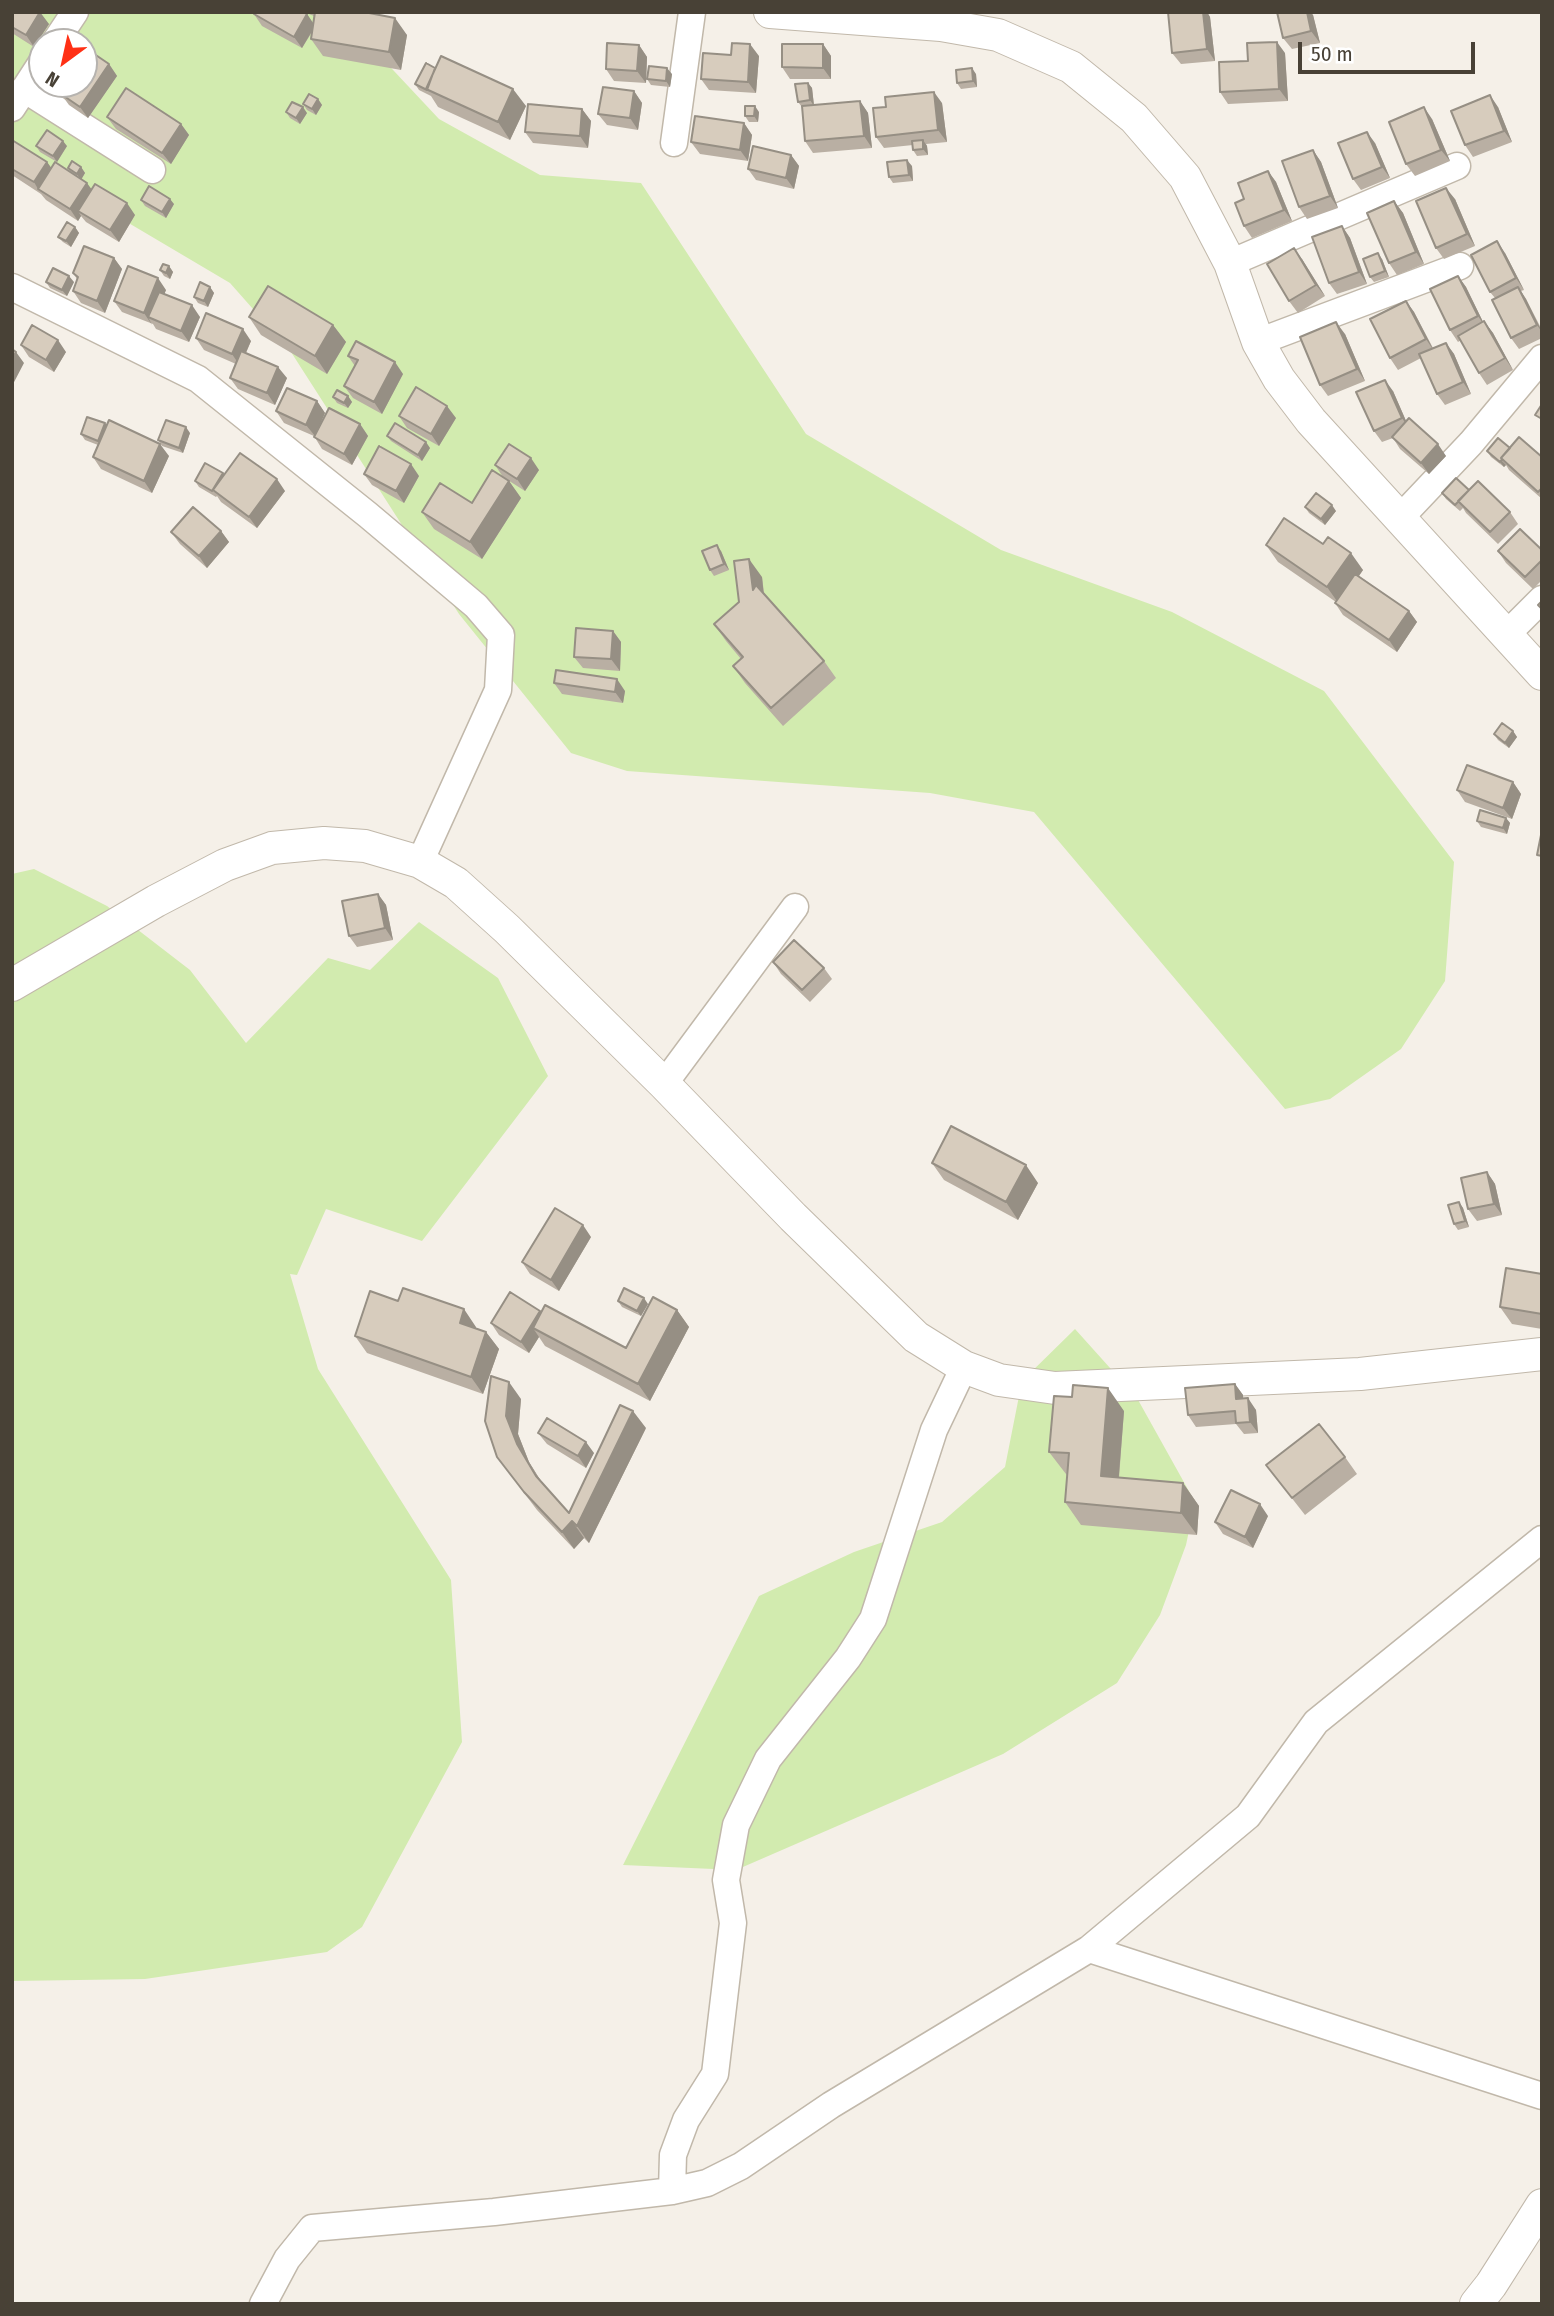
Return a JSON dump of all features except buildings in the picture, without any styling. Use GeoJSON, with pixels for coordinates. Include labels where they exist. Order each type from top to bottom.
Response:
{"type":"FeatureCollection","features":[{"type":"Feature","properties":{"kind":"street"},"geometry":{"type":"LineString","coordinates":[[64,28],[75,12]]}},
{"type":"Feature","properties":{"kind":"street"},"geometry":{"type":"LineString","coordinates":[[674,143],[692,12]]}},
{"type":"Feature","properties":{"kind":"street"},"geometry":{"type":"LineString","coordinates":[[770,12],[942,25],[998,36],[1071,68],[1134,118],[1185,177],[1230,263],[1258,342],[1279,379],[1311,421],[1542,674]]}},
{"type":"Feature","properties":{"kind":"street"},"geometry":{"type":"LineString","coordinates":[[28,83],[18,98],[152,170]]}},
{"type":"Feature","properties":{"kind":"street"},"geometry":{"type":"LineString","coordinates":[[1230,263],[1457,166]]}},
{"type":"Feature","properties":{"kind":"street"},"geometry":{"type":"LineString","coordinates":[[1258,342],[1460,266]]}},
{"type":"Feature","properties":{"kind":"street"},"geometry":{"type":"LineString","coordinates":[[12,288],[198,379],[368,514],[466,597],[501,635],[498,690],[421,862]]}},
{"type":"Feature","properties":{"kind":"street"},"geometry":{"type":"LineString","coordinates":[[1400,518],[1471,443],[1542,358]]}},
{"type":"Feature","properties":{"kind":"street"},"geometry":{"type":"LineString","coordinates":[[1507,635],[1542,599]]}},
{"type":"Feature","properties":{"kind":"street"},"geometry":{"type":"LineString","coordinates":[[12,985],[156,901],[225,865],[272,848],[324,843],[365,846],[421,862],[456,883],[507,929],[916,1337],[964,1367],[999,1380],[1055,1388],[1360,1374],[1542,1354]]}},
{"type":"Feature","properties":{"kind":"street"},"geometry":{"type":"LineString","coordinates":[[664,1084],[795,907]]}},
{"type":"Feature","properties":{"kind":"street"},"geometry":{"type":"LineString","coordinates":[[672,2191],[673,2155],[677,2143],[686,2120],[715,2074],[733,1923],[726,1880],[736,1825],[768,1759],[848,1658],[873,1619],[934,1430],[964,1367]]}},
{"type":"Feature","properties":{"kind":"street"},"geometry":{"type":"LineString","coordinates":[[263,2304],[287,2259],[312,2228],[494,2212],[672,2191],[707,2183],[741,2166],[831,2105],[1089,1949],[1248,1816],[1316,1722],[1542,1539]]}},
{"type":"Feature","properties":{"kind":"street"},"geometry":{"type":"LineString","coordinates":[[1089,1949],[1542,2096]]}},
{"type":"Feature","properties":{"kind":"street"},"geometry":{"type":"LineString","coordinates":[[1476,2304],[1542,2205]]}},
{"type":"Feature","properties":{"kind":"green space"},"geometry":{"type":"Polygon","coordinates":[[[12,12],[320,12],[349,23],[439,119],[540,175],[641,183],[806,434],[1001,550],[1172,612],[1324,691],[1454,862],[1445,981],[1401,1049],[1330,1099],[1285,1109],[1034,812],[930,793],[627,771],[571,753],[459,614],[291,352],[230,283],[12,154],[12,12]]]}},
{"type":"Feature","properties":{"kind":"green space"},"geometry":{"type":"Polygon","coordinates":[[[34,869],[107,906],[190,970],[246,1043],[328,958],[370,970],[419,922],[498,978],[548,1076],[422,1241],[326,1209],[297,1275],[290,1274],[318,1369],[451,1580],[462,1742],[362,1927],[327,1952],[145,1979],[12,1981],[12,874],[34,869]]]}},
{"type":"Feature","properties":{"kind":"green space"},"geometry":{"type":"Polygon","coordinates":[[[1075,1329],[1137,1398],[1195,1502],[1186,1545],[1160,1615],[1117,1683],[1003,1754],[736,1870],[623,1865],[759,1596],[854,1552],[942,1522],[1005,1467],[1022,1381],[1075,1329]]]}}]}
